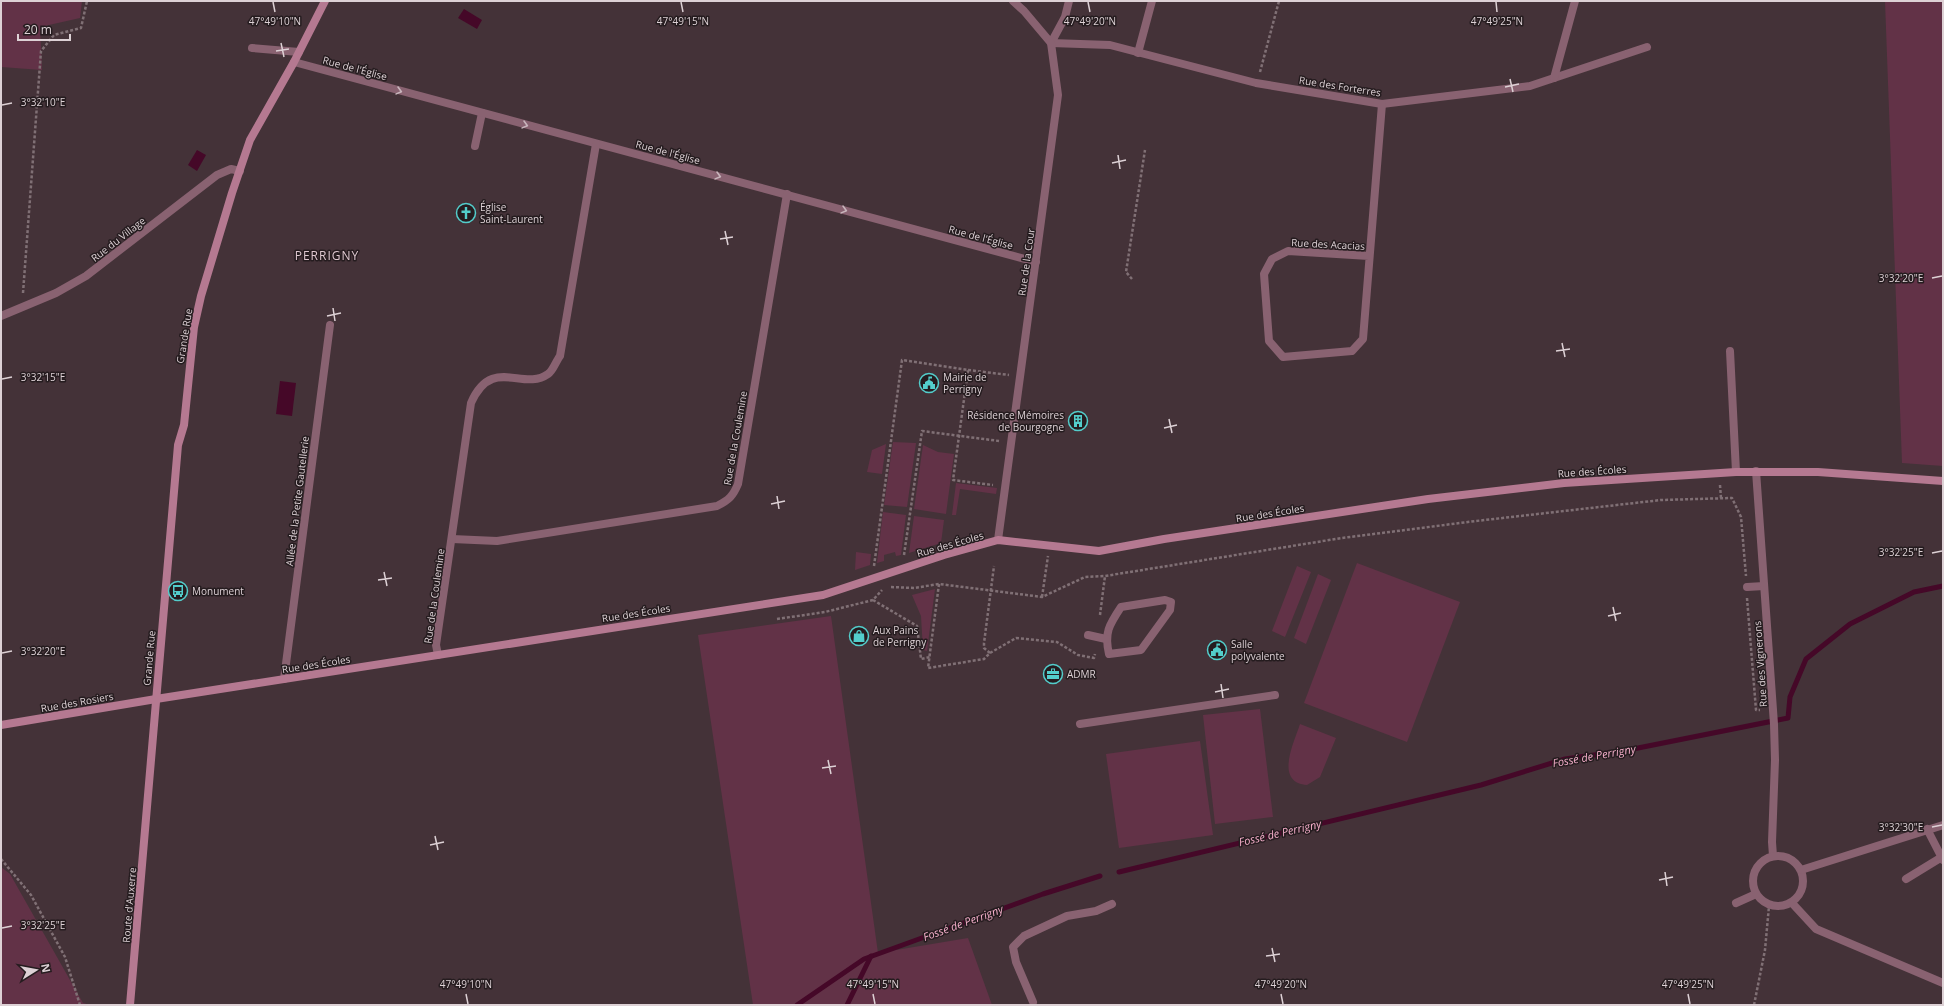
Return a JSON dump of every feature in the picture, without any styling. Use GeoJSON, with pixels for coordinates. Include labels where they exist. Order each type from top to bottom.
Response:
{"type":"FeatureCollection","features":[{"type":"Feature","properties":{"kind":"main road","name":"Grande Rue"},"geometry":{"type":"LineString","coordinates":[[148,806],[178,445],[184,425],[194,327],[200,296],[250,140],[326,1]]}},
{"type":"Feature","properties":{"kind":"main road","name":"Rue des Écoles"},"geometry":{"type":"LineString","coordinates":[[156,699],[823,595],[944,555],[998,540],[1099,551],[1172,538],[1428,499],[1564,483],[1736,472],[1818,472],[1943,481]]}},
{"type":"Feature","properties":{"kind":"main road","name":"Rue des Rosiers"},"geometry":{"type":"LineString","coordinates":[[1,725],[156,699]]}},
{"type":"Feature","properties":{"kind":"main road","name":"Route d'Auxerre"},"geometry":{"type":"LineString","coordinates":[[130,1005],[148,806]]}},
{"type":"Feature","properties":{"kind":"street"},"geometry":{"type":"LineString","coordinates":[[1013,1],[1024,11],[1051,43],[1065,17],[1069,1]]}},
{"type":"Feature","properties":{"kind":"street"},"geometry":{"type":"LineString","coordinates":[[1138,53],[1152,1]]}},
{"type":"Feature","properties":{"kind":"street"},"geometry":{"type":"LineString","coordinates":[[1554,78],[1575,1]]}},
{"type":"Feature","properties":{"kind":"street","name":"Rue des Forterres"},"geometry":{"type":"LineString","coordinates":[[1051,43],[1110,45],[1256,83],[1382,104],[1530,86],[1647,47]]}},
{"type":"Feature","properties":{"kind":"street","name":"Rue de la Cour"},"geometry":{"type":"LineString","coordinates":[[998,540],[1058,95],[1051,43]]}},
{"type":"Feature","properties":{"kind":"street"},"geometry":{"type":"LineString","coordinates":[[252,48],[299,52]]}},
{"type":"Feature","properties":{"kind":"street","name":"Rue de l'Église"},"geometry":{"type":"LineString","coordinates":[[294,62],[1036,262]]}},
{"type":"Feature","properties":{"kind":"street","name":"Rue des Acacias"},"geometry":{"type":"LineString","coordinates":[[1370,256],[1288,251],[1272,259],[1264,274],[1269,341],[1283,357],[1352,350],[1363,339],[1370,256],[1382,104]]}},
{"type":"Feature","properties":{"kind":"street"},"geometry":{"type":"LineString","coordinates":[[475,146],[482,113]]}},
{"type":"Feature","properties":{"kind":"street","name":"Rue de la Coulemine"},"geometry":{"type":"LineString","coordinates":[[438,655],[436,645],[471,403],[476,391],[490,379],[510,377],[534,379],[548,374],[560,356],[596,144]]}},
{"type":"Feature","properties":{"kind":"street","name":"Rue du Village"},"geometry":{"type":"LineString","coordinates":[[1,316],[56,293],[86,276],[217,175],[231,169],[240,171]]}},
{"type":"Feature","properties":{"kind":"street","name":"Rue de la Coulemine"},"geometry":{"type":"LineString","coordinates":[[452,540],[497,541],[717,506],[727,502],[734,495],[738,484],[787,194]]}},
{"type":"Feature","properties":{"kind":"street","name":"Allée de la Petite Gautellerie"},"geometry":{"type":"LineString","coordinates":[[284,679],[330,325]]}},
{"type":"Feature","properties":{"kind":"street"},"geometry":{"type":"LineString","coordinates":[[1730,351],[1736,472]]}},
{"type":"Feature","properties":{"kind":"street","name":"Rue des Vignerons"},"geometry":{"type":"LineString","coordinates":[[1756,471],[1764,586],[1770,711],[1774,724],[1775,760],[1772,842],[1773,856]]}},
{"type":"Feature","properties":{"kind":"street"},"geometry":{"type":"LineString","coordinates":[[1746,587],[1764,586]]}},
{"type":"Feature","properties":{"kind":"street"},"geometry":{"type":"LineString","coordinates":[[1165,600],[1171,602],[1170,610],[1141,650],[1109,654],[1106,639],[1110,624],[1121,607],[1165,600]]}},
{"type":"Feature","properties":{"kind":"street"},"geometry":{"type":"LineString","coordinates":[[1088,635],[1106,639]]}},
{"type":"Feature","properties":{"kind":"street"},"geometry":{"type":"LineString","coordinates":[[1080,724],[1275,695]]}},
{"type":"Feature","properties":{"kind":"street"},"geometry":{"type":"LineString","coordinates":[[1801,870],[1943,825]]}},
{"type":"Feature","properties":{"kind":"street"},"geometry":{"type":"LineString","coordinates":[[1906,879],[1942,858],[1927,829]]}},
{"type":"Feature","properties":{"kind":"street"},"geometry":{"type":"LineString","coordinates":[[1773,856],[1790,858],[1801,870],[1804,877],[1802,892],[1792,903],[1777,907],[1769,906],[1756,894],[1753,878],[1755,870],[1766,859],[1773,856]]}},
{"type":"Feature","properties":{"kind":"street"},"geometry":{"type":"LineString","coordinates":[[1736,903],[1756,894]]}},
{"type":"Feature","properties":{"kind":"street"},"geometry":{"type":"LineString","coordinates":[[1792,903],[1816,929],[1943,983]]}},
{"type":"Feature","properties":{"kind":"street"},"geometry":{"type":"LineString","coordinates":[[1033,1002],[1016,962],[1013,947],[1024,936],[1067,916],[1096,911],[1112,904]]}},
{"type":"Feature","properties":{"kind":"path"},"geometry":{"type":"LineString","coordinates":[[22,308],[41,51],[54,35],[82,28],[87,1]]}},
{"type":"Feature","properties":{"kind":"path"},"geometry":{"type":"LineString","coordinates":[[1256,83],[1279,1]]}},
{"type":"Feature","properties":{"kind":"path"},"geometry":{"type":"LineString","coordinates":[[1132,279],[1126,272],[1145,150]]}},
{"type":"Feature","properties":{"kind":"path"},"geometry":{"type":"LineString","coordinates":[[874,567],[902,360],[1012,376]]}},
{"type":"Feature","properties":{"kind":"path"},"geometry":{"type":"LineString","coordinates":[[968,370],[953,480],[995,485]]}},
{"type":"Feature","properties":{"kind":"path"},"geometry":{"type":"LineString","coordinates":[[904,557],[922,431],[1002,442]]}},
{"type":"Feature","properties":{"kind":"path"},"geometry":{"type":"LineString","coordinates":[[1720,481],[1721,498]]}},
{"type":"Feature","properties":{"kind":"path"},"geometry":{"type":"LineString","coordinates":[[777,619],[825,612],[873,600],[880,590],[893,587],[914,588],[939,584],[1042,597],[1085,577],[1105,576],[1342,538],[1661,500],[1732,498],[1741,517],[1756,710],[1770,711]]}},
{"type":"Feature","properties":{"kind":"path"},"geometry":{"type":"LineString","coordinates":[[1042,597],[1049,546]]}},
{"type":"Feature","properties":{"kind":"path"},"geometry":{"type":"LineString","coordinates":[[990,653],[984,648],[984,643],[994,566]]}},
{"type":"Feature","properties":{"kind":"path"},"geometry":{"type":"LineString","coordinates":[[939,584],[928,668],[984,659],[990,653],[1016,638],[1057,642],[1078,656],[1094,658],[1105,576]]}},
{"type":"Feature","properties":{"kind":"path"},"geometry":{"type":"LineString","coordinates":[[873,600],[917,626],[921,659],[930,657]]}},
{"type":"Feature","properties":{"kind":"path"},"geometry":{"type":"LineString","coordinates":[[1,859],[31,895],[65,957],[80,1005]]}},
{"type":"Feature","properties":{"kind":"path"},"geometry":{"type":"LineString","coordinates":[[1754,1005],[1765,950],[1769,906]]}},
{"type":"Feature","properties":{"kind":"shaded area"},"geometry":{"type":"Polygon","coordinates":[[[1,1],[82,1],[80,18],[40,27],[42,70],[1,67],[1,1]]]}},
{"type":"Feature","properties":{"kind":"shaded area"},"geometry":{"type":"Polygon","coordinates":[[[1885,1],[1943,1],[1943,466],[1902,463],[1885,1]]]}},
{"type":"Feature","properties":{"kind":"shaded area"},"geometry":{"type":"Polygon","coordinates":[[[464,9],[482,20],[477,29],[458,18],[464,9]]]}},
{"type":"Feature","properties":{"kind":"shaded area"},"geometry":{"type":"Polygon","coordinates":[[[197,150],[206,155],[197,171],[188,165],[197,150]]]}},
{"type":"Feature","properties":{"kind":"shaded area"},"geometry":{"type":"Polygon","coordinates":[[[280,381],[296,383],[292,416],[276,414],[280,381]]]}},
{"type":"Feature","properties":{"kind":"shaded area"},"geometry":{"type":"Polygon","coordinates":[[[893,442],[916,443],[907,507],[884,505],[893,442]]]}},
{"type":"Feature","properties":{"kind":"shaded area"},"geometry":{"type":"Polygon","coordinates":[[[886,444],[882,474],[867,472],[872,450],[886,444]]]}},
{"type":"Feature","properties":{"kind":"shaded area"},"geometry":{"type":"Polygon","coordinates":[[[923,445],[938,452],[954,454],[946,514],[914,509],[923,445]]]}},
{"type":"Feature","properties":{"kind":"shaded area"},"geometry":{"type":"Polygon","coordinates":[[[956,483],[997,488],[996,494],[960,489],[956,515],[952,515],[956,483]]]}},
{"type":"Feature","properties":{"kind":"shaded area"},"geometry":{"type":"Polygon","coordinates":[[[883,512],[906,515],[901,555],[896,556],[895,552],[884,555],[884,561],[877,563],[883,512]]]}},
{"type":"Feature","properties":{"kind":"shaded area"},"geometry":{"type":"Polygon","coordinates":[[[914,516],[944,520],[941,543],[909,553],[914,516]]]}},
{"type":"Feature","properties":{"kind":"shaded area"},"geometry":{"type":"Polygon","coordinates":[[[856,552],[871,554],[870,565],[855,570],[856,552]]]}},
{"type":"Feature","properties":{"kind":"shaded area"},"geometry":{"type":"Polygon","coordinates":[[[1357,563],[1460,602],[1407,742],[1304,703],[1357,563]]]}},
{"type":"Feature","properties":{"kind":"shaded area"},"geometry":{"type":"Polygon","coordinates":[[[1297,566],[1311,572],[1285,637],[1272,631],[1297,566]]]}},
{"type":"Feature","properties":{"kind":"shaded area"},"geometry":{"type":"Polygon","coordinates":[[[1318,574],[1331,580],[1306,644],[1294,638],[1318,574]]]}},
{"type":"Feature","properties":{"kind":"shaded area"},"geometry":{"type":"Polygon","coordinates":[[[935,589],[927,651],[923,650],[921,616],[912,595],[935,589]]]}},
{"type":"Feature","properties":{"kind":"shaded area"},"geometry":{"type":"Polygon","coordinates":[[[831,616],[878,953],[968,938],[992,1005],[753,1005],[698,635],[831,616]]]}},
{"type":"Feature","properties":{"kind":"shaded area"},"geometry":{"type":"Polygon","coordinates":[[[1260,709],[1273,817],[1215,824],[1203,715],[1260,709]]]}},
{"type":"Feature","properties":{"kind":"shaded area"},"geometry":{"type":"Polygon","coordinates":[[[1300,724],[1336,738],[1320,777],[1307,785],[1297,782],[1291,777],[1289,769],[1291,751],[1300,724]]]}},
{"type":"Feature","properties":{"kind":"shaded area"},"geometry":{"type":"Polygon","coordinates":[[[1200,741],[1213,835],[1119,848],[1106,754],[1200,741]]]}},
{"type":"Feature","properties":{"kind":"shaded area"},"geometry":{"type":"Polygon","coordinates":[[[1,867],[10,874],[83,1003],[90,1005],[1,1005],[1,867]]]}},
{"type":"Feature","properties":{"kind":"waterway","name":"Fossé de Perrigny"},"geometry":{"type":"LineString","coordinates":[[1119,872],[1481,785],[1565,759],[1623,751],[1788,718],[1790,697],[1806,659],[1850,624],[1914,592],[1943,586]]}},
{"type":"Feature","properties":{"kind":"waterway","name":"Fossé de Perrigny"},"geometry":{"type":"LineString","coordinates":[[797,1005],[864,959],[1043,894],[1100,876]]}},
{"type":"Feature","properties":{"kind":"waterway","name":"Fossé de Perrigny"},"geometry":{"type":"LineString","coordinates":[[847,1005],[871,956]]}},
{"type":"Feature","properties":{"kind":"place","name":"Église Saint-Laurent"},"geometry":{"type":"Point","coordinates":[466,213]}},
{"type":"Feature","properties":{"kind":"place","name":"Mairie de Perrigny"},"geometry":{"type":"Point","coordinates":[929,383]}},
{"type":"Feature","properties":{"kind":"place","name":"Résidence Mémoires de Bourgogne"},"geometry":{"type":"Point","coordinates":[1078,421]}},
{"type":"Feature","properties":{"kind":"place","name":"Monument"},"geometry":{"type":"Point","coordinates":[178,591]}},
{"type":"Feature","properties":{"kind":"place","name":"Aux Pains de Perrigny"},"geometry":{"type":"Point","coordinates":[859,636]}},
{"type":"Feature","properties":{"kind":"place","name":"Salle polyvalente"},"geometry":{"type":"Point","coordinates":[1217,650]}},
{"type":"Feature","properties":{"kind":"place","name":"ADMR"},"geometry":{"type":"Point","coordinates":[1053,674]}},
{"type":"Feature","properties":{"kind":"district","name":"PERRIGNY"},"geometry":{"type":"Point","coordinates":[327,256]}}]}
